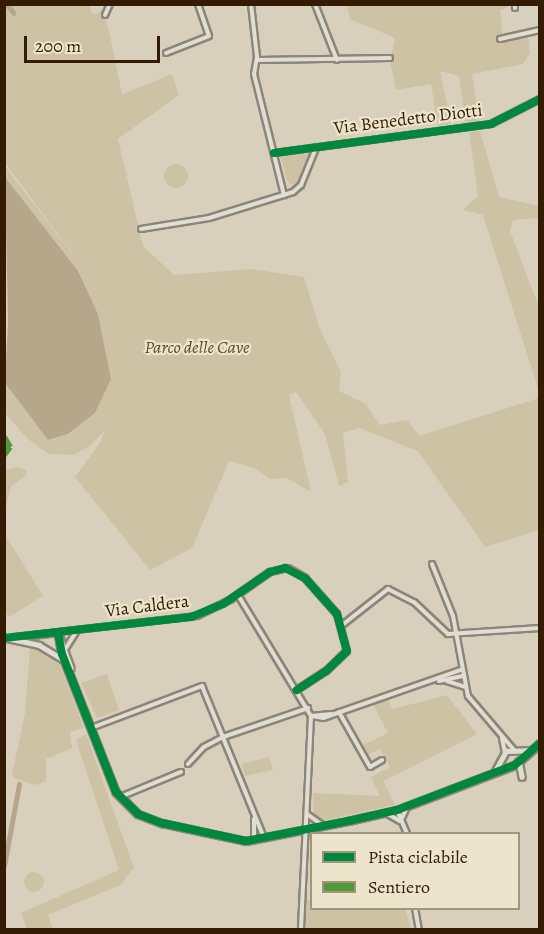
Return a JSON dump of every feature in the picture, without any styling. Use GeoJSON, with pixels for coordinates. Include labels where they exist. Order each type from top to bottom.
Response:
{"type":"FeatureCollection","features":[{"type":"Feature","properties":{"kind":"street"},"geometry":{"type":"LineString","coordinates":[[105,15],[110,4]]}},
{"type":"Feature","properties":{"kind":"street"},"geometry":{"type":"LineString","coordinates":[[166,53],[209,36],[198,4]]}},
{"type":"Feature","properties":{"kind":"street"},"geometry":{"type":"LineString","coordinates":[[251,4],[257,60],[254,74],[284,195]]}},
{"type":"Feature","properties":{"kind":"street"},"geometry":{"type":"LineString","coordinates":[[315,4],[337,60]]}},
{"type":"Feature","properties":{"kind":"street"},"geometry":{"type":"LineString","coordinates":[[500,39],[540,30]]}},
{"type":"Feature","properties":{"kind":"street"},"geometry":{"type":"LineString","coordinates":[[257,60],[390,58]]}},
{"type":"Feature","properties":{"kind":"street","name":"Via Benedetto Diotti"},"geometry":{"type":"LineString","coordinates":[[274,153],[491,124],[540,99]]}},
{"type":"Feature","properties":{"kind":"street"},"geometry":{"type":"LineString","coordinates":[[141,229],[209,218],[284,195],[301,185],[316,148]]}},
{"type":"Feature","properties":{"kind":"street"},"geometry":{"type":"LineString","coordinates":[[432,564],[453,616],[465,687],[472,702],[516,751],[521,775],[504,761]]}},
{"type":"Feature","properties":{"kind":"street","name":"Via Caldera"},"geometry":{"type":"LineString","coordinates":[[6,638],[191,617],[238,595],[270,572],[285,568],[305,578],[335,611],[341,626]]}},
{"type":"Feature","properties":{"kind":"street"},"geometry":{"type":"LineString","coordinates":[[297,690],[346,655],[341,626],[388,589],[414,602],[444,632],[456,635],[540,628]]}},
{"type":"Feature","properties":{"kind":"street"},"geometry":{"type":"LineString","coordinates":[[238,595],[311,716],[301,930]]}},
{"type":"Feature","properties":{"kind":"street"},"geometry":{"type":"LineString","coordinates":[[66,648],[71,635],[82,630]]}},
{"type":"Feature","properties":{"kind":"street"},"geometry":{"type":"LineString","coordinates":[[58,632],[66,648],[72,676]]}},
{"type":"Feature","properties":{"kind":"street"},"geometry":{"type":"LineString","coordinates":[[58,632],[66,662],[120,797],[149,819],[233,839],[254,840],[407,807],[512,766],[540,743]]}},
{"type":"Feature","properties":{"kind":"street"},"geometry":{"type":"LineString","coordinates":[[6,638],[39,645],[66,662]]}},
{"type":"Feature","properties":{"kind":"street"},"geometry":{"type":"LineString","coordinates":[[311,716],[339,712],[436,681],[461,670]]}},
{"type":"Feature","properties":{"kind":"street"},"geometry":{"type":"LineString","coordinates":[[436,681],[446,681],[462,676]]}},
{"type":"Feature","properties":{"kind":"street"},"geometry":{"type":"LineString","coordinates":[[446,681],[465,687]]}},
{"type":"Feature","properties":{"kind":"street"},"geometry":{"type":"LineString","coordinates":[[91,728],[202,686],[264,838]]}},
{"type":"Feature","properties":{"kind":"street"},"geometry":{"type":"LineString","coordinates":[[188,764],[204,747],[223,737],[308,708]]}},
{"type":"Feature","properties":{"kind":"street"},"geometry":{"type":"LineString","coordinates":[[339,712],[369,767],[382,760]]}},
{"type":"Feature","properties":{"kind":"street"},"geometry":{"type":"LineString","coordinates":[[494,773],[504,761],[502,738]]}},
{"type":"Feature","properties":{"kind":"street"},"geometry":{"type":"LineString","coordinates":[[505,753],[529,750]]}},
{"type":"Feature","properties":{"kind":"street"},"geometry":{"type":"LineString","coordinates":[[120,797],[181,772]]}},
{"type":"Feature","properties":{"kind":"street"},"geometry":{"type":"LineString","coordinates":[[401,821],[407,807]]}},
{"type":"Feature","properties":{"kind":"street"},"geometry":{"type":"LineString","coordinates":[[397,810],[406,832]]}},
{"type":"Feature","properties":{"kind":"street"},"geometry":{"type":"LineString","coordinates":[[307,813],[315,823],[326,826]]}},
{"type":"Feature","properties":{"kind":"street"},"geometry":{"type":"LineString","coordinates":[[386,813],[401,821]]}},
{"type":"Feature","properties":{"kind":"street"},"geometry":{"type":"LineString","coordinates":[[254,818],[254,840]]}},
{"type":"Feature","properties":{"kind":"street"},"geometry":{"type":"LineString","coordinates":[[415,910],[419,930]]}},
{"type":"Feature","properties":{"kind":"green space","name":"Parco delle Cave"},"geometry":{"type":"Polygon","coordinates":[[[5,5],[89,5],[92,14],[101,12],[107,22],[122,94],[172,74],[179,95],[118,139],[143,246],[174,275],[251,269],[304,277],[319,327],[341,372],[339,391],[366,404],[380,425],[407,420],[419,436],[539,398],[539,530],[485,547],[418,451],[359,428],[343,433],[348,482],[339,486],[325,434],[296,392],[289,395],[311,492],[287,478],[270,479],[254,468],[229,461],[192,548],[150,570],[75,477],[101,441],[105,430],[91,445],[74,455],[49,454],[28,439],[5,413],[5,383],[48,440],[68,434],[95,413],[106,355],[98,314],[78,271],[5,177],[4,165],[85,271],[5,163],[5,5]]]}},
{"type":"Feature","properties":{"kind":"green space"},"geometry":{"type":"Polygon","coordinates":[[[347,5],[512,5],[500,10],[503,41],[528,37],[530,53],[523,64],[472,74],[479,121],[466,123],[459,76],[440,71],[451,124],[438,126],[431,84],[396,90],[390,61],[395,38],[350,19],[347,5]]]}},
{"type":"Feature","properties":{"kind":"green space"},"geometry":{"type":"Polygon","coordinates":[[[480,131],[499,197],[539,206],[539,218],[513,220],[510,231],[539,307],[539,392],[483,215],[463,210],[478,196],[469,132],[480,131]]]}},
{"type":"Feature","properties":{"kind":"green space"},"geometry":{"type":"Polygon","coordinates":[[[309,153],[298,183],[289,185],[280,156],[309,153]]]}},
{"type":"Feature","properties":{"kind":"green space"},"geometry":{"type":"Polygon","coordinates":[[[176,164],[184,168],[188,176],[184,184],[176,188],[168,184],[164,176],[168,168],[176,164]]]}},
{"type":"Feature","properties":{"kind":"green space"},"geometry":{"type":"Polygon","coordinates":[[[16,467],[27,470],[26,475],[11,486],[5,512],[5,471],[16,467]]]}},
{"type":"Feature","properties":{"kind":"green space"},"geometry":{"type":"Polygon","coordinates":[[[6,536],[43,596],[9,617],[4,611],[6,536]]]}},
{"type":"Feature","properties":{"kind":"green space"},"geometry":{"type":"Polygon","coordinates":[[[30,646],[60,665],[84,728],[70,732],[72,748],[46,759],[46,781],[35,785],[14,778],[12,774],[25,713],[30,646]]]}},
{"type":"Feature","properties":{"kind":"green space"},"geometry":{"type":"Polygon","coordinates":[[[107,674],[119,710],[97,718],[81,683],[107,674]]]}},
{"type":"Feature","properties":{"kind":"green space"},"geometry":{"type":"Polygon","coordinates":[[[447,695],[477,734],[383,781],[395,805],[322,821],[314,817],[313,793],[380,796],[371,777],[390,767],[380,749],[367,755],[361,746],[388,733],[373,704],[388,700],[393,709],[447,695]]]}},
{"type":"Feature","properties":{"kind":"green space"},"geometry":{"type":"Polygon","coordinates":[[[86,734],[134,868],[120,885],[48,915],[53,929],[27,929],[21,913],[119,870],[76,740],[86,734]]]}},
{"type":"Feature","properties":{"kind":"green space"},"geometry":{"type":"Polygon","coordinates":[[[269,757],[273,770],[245,776],[242,764],[269,757]]]}},
{"type":"Feature","properties":{"kind":"green space"},"geometry":{"type":"Polygon","coordinates":[[[34,872],[41,875],[44,882],[41,889],[34,892],[27,889],[24,882],[27,875],[34,872]]]}},
{"type":"Feature","properties":{"kind":"green space"},"geometry":{"type":"Polygon","coordinates":[[[306,900],[310,900],[310,910],[405,910],[411,928],[305,929],[306,900]]]}},
{"type":"Feature","properties":{"kind":"shaded area"},"geometry":{"type":"Polygon","coordinates":[[[5,177],[78,271],[98,314],[111,379],[95,413],[68,434],[48,440],[5,383],[8,322],[5,177]]]}},
{"type":"Feature","properties":{"kind":"waterway"},"geometry":{"type":"LineString","coordinates":[[7,4],[14,13]]}},
{"type":"Feature","properties":{"kind":"waterway"},"geometry":{"type":"LineString","coordinates":[[4,866],[19,784]]}},
{"type":"Feature","properties":{"kind":"marked path"},"geometry":{"type":"LineString","coordinates":[[4,437],[10,447],[4,455]]}},
{"type":"Feature","properties":{"kind":"cycle path"},"geometry":{"type":"LineString","coordinates":[[274,153],[491,124],[540,99]]}},
{"type":"Feature","properties":{"kind":"cycle path"},"geometry":{"type":"LineString","coordinates":[[4,638],[191,617],[223,604],[270,572],[285,568],[305,578],[337,614],[347,651],[326,671],[297,690]]}},
{"type":"Feature","properties":{"kind":"cycle path"},"geometry":{"type":"LineString","coordinates":[[58,632],[62,654],[116,792],[138,814],[162,823],[246,841],[348,821],[397,810],[515,765],[540,743]]}}]}
